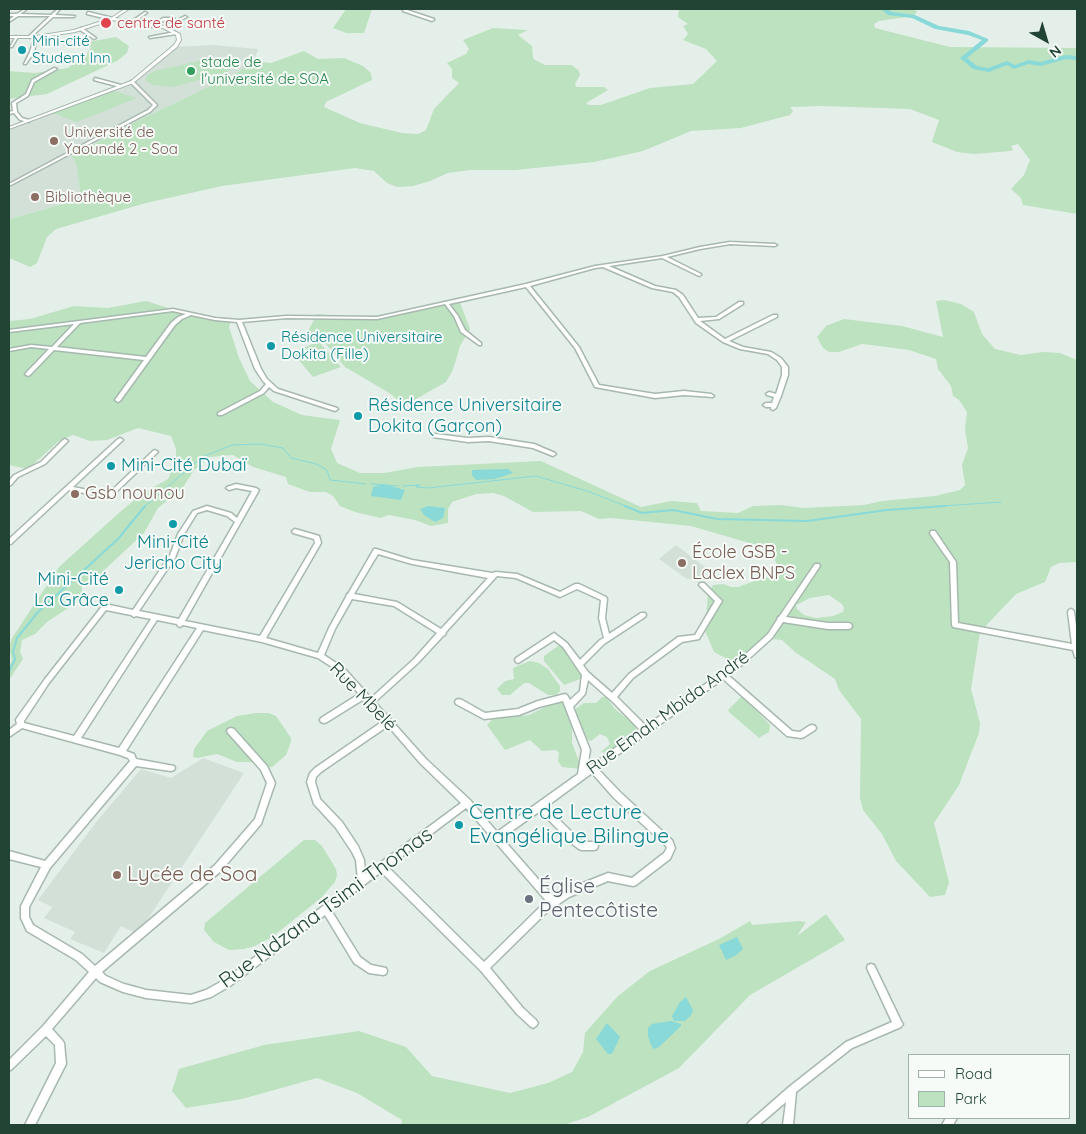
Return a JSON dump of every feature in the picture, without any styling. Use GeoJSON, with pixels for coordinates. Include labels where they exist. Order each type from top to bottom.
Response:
{"type":"FeatureCollection","features":[{"type":"Feature","properties":{"kind":"street"},"geometry":{"type":"LineString","coordinates":[[9,21],[26,9]]}},
{"type":"Feature","properties":{"kind":"street"},"geometry":{"type":"LineString","coordinates":[[30,37],[59,9]]}},
{"type":"Feature","properties":{"kind":"street"},"geometry":{"type":"LineString","coordinates":[[9,37],[30,37],[81,29],[112,19],[127,9]]}},
{"type":"Feature","properties":{"kind":"street"},"geometry":{"type":"LineString","coordinates":[[404,10],[433,20]]}},
{"type":"Feature","properties":{"kind":"street"},"geometry":{"type":"LineString","coordinates":[[9,128],[132,82],[177,45],[180,36],[164,27],[130,23],[88,13]]}},
{"type":"Feature","properties":{"kind":"street"},"geometry":{"type":"LineString","coordinates":[[130,23],[146,13]]}},
{"type":"Feature","properties":{"kind":"street"},"geometry":{"type":"LineString","coordinates":[[9,15],[74,16]]}},
{"type":"Feature","properties":{"kind":"street"},"geometry":{"type":"LineString","coordinates":[[164,27],[186,17]]}},
{"type":"Feature","properties":{"kind":"street"},"geometry":{"type":"LineString","coordinates":[[151,26],[164,19],[174,19]]}},
{"type":"Feature","properties":{"kind":"street"},"geometry":{"type":"LineString","coordinates":[[81,29],[94,38]]}},
{"type":"Feature","properties":{"kind":"street"},"geometry":{"type":"LineString","coordinates":[[150,37],[175,33]]}},
{"type":"Feature","properties":{"kind":"street"},"geometry":{"type":"LineString","coordinates":[[24,63],[32,52],[36,36]]}},
{"type":"Feature","properties":{"kind":"street"},"geometry":{"type":"LineString","coordinates":[[11,46],[17,37]]}},
{"type":"Feature","properties":{"kind":"street"},"geometry":{"type":"LineString","coordinates":[[28,121],[20,119],[15,112],[14,103],[27,95],[33,82],[55,68]]}},
{"type":"Feature","properties":{"kind":"street"},"geometry":{"type":"LineString","coordinates":[[95,79],[120,86]]}},
{"type":"Feature","properties":{"kind":"street"},"geometry":{"type":"LineString","coordinates":[[9,185],[149,111],[155,104],[132,82]]}},
{"type":"Feature","properties":{"kind":"street"},"geometry":{"type":"LineString","coordinates":[[9,113],[15,112]]}},
{"type":"Feature","properties":{"kind":"street"},"geometry":{"type":"LineString","coordinates":[[9,331],[173,310],[190,315],[239,321],[286,317],[377,318],[527,286],[603,266],[663,257],[730,243],[774,245]]}},
{"type":"Feature","properties":{"kind":"street"},"geometry":{"type":"LineString","coordinates":[[663,257],[700,275]]}},
{"type":"Feature","properties":{"kind":"street"},"geometry":{"type":"LineString","coordinates":[[603,266],[654,287],[678,294],[696,320],[724,341],[742,348],[769,353],[779,359],[785,367],[785,375],[774,407],[766,404]]}},
{"type":"Feature","properties":{"kind":"street"},"geometry":{"type":"LineString","coordinates":[[527,286],[577,348],[597,386],[654,396],[684,393],[711,396]]}},
{"type":"Feature","properties":{"kind":"street"},"geometry":{"type":"LineString","coordinates":[[446,303],[456,316],[463,331],[479,344]]}},
{"type":"Feature","properties":{"kind":"street"},"geometry":{"type":"LineString","coordinates":[[696,320],[717,318],[741,303]]}},
{"type":"Feature","properties":{"kind":"street"},"geometry":{"type":"LineString","coordinates":[[118,400],[173,324],[180,318],[190,315]]}},
{"type":"Feature","properties":{"kind":"street"},"geometry":{"type":"LineString","coordinates":[[724,341],[776,316]]}},
{"type":"Feature","properties":{"kind":"street"},"geometry":{"type":"LineString","coordinates":[[239,321],[258,369],[269,384],[276,390],[335,409]]}},
{"type":"Feature","properties":{"kind":"street"},"geometry":{"type":"LineString","coordinates":[[28,374],[79,322]]}},
{"type":"Feature","properties":{"kind":"street"},"geometry":{"type":"LineString","coordinates":[[9,350],[31,346],[148,358]]}},
{"type":"Feature","properties":{"kind":"street"},"geometry":{"type":"LineString","coordinates":[[220,414],[262,392],[269,384]]}},
{"type":"Feature","properties":{"kind":"street"},"geometry":{"type":"LineString","coordinates":[[769,394],[778,396]]}},
{"type":"Feature","properties":{"kind":"street"},"geometry":{"type":"LineString","coordinates":[[435,436],[468,440],[489,439],[525,444],[553,454]]}},
{"type":"Feature","properties":{"kind":"street"},"geometry":{"type":"LineString","coordinates":[[9,542],[120,440]]}},
{"type":"Feature","properties":{"kind":"street"},"geometry":{"type":"LineString","coordinates":[[9,484],[16,476],[43,463],[65,441]]}},
{"type":"Feature","properties":{"kind":"street"},"geometry":{"type":"LineString","coordinates":[[68,488],[109,496],[155,452]]}},
{"type":"Feature","properties":{"kind":"street"},"geometry":{"type":"LineString","coordinates":[[180,624],[256,490],[236,486],[229,488]]}},
{"type":"Feature","properties":{"kind":"street"},"geometry":{"type":"LineString","coordinates":[[134,614],[173,556],[181,534],[195,512],[207,508],[229,514],[238,522]]}},
{"type":"Feature","properties":{"kind":"street"},"geometry":{"type":"LineString","coordinates":[[262,639],[318,543],[317,538],[295,531]]}},
{"type":"Feature","properties":{"kind":"street"},"geometry":{"type":"LineString","coordinates":[[934,533],[953,562],[955,625],[1077,650],[1071,612]]}},
{"type":"Feature","properties":{"kind":"street"},"geometry":{"type":"LineString","coordinates":[[320,656],[349,596],[376,551],[412,562],[493,576],[496,574],[516,576],[560,595],[577,586],[604,599],[602,618],[607,638]]}},
{"type":"Feature","properties":{"kind":"street","name":"Rue Emah Mbida André"},"geometry":{"type":"LineString","coordinates":[[497,837],[592,767],[724,676],[770,636],[780,619],[798,597],[817,566]]}},
{"type":"Feature","properties":{"kind":"street"},"geometry":{"type":"LineString","coordinates":[[371,702],[395,681],[443,632],[493,576]]}},
{"type":"Feature","properties":{"kind":"street"},"geometry":{"type":"LineString","coordinates":[[613,697],[631,676],[680,640],[696,637],[719,602],[702,585]]}},
{"type":"Feature","properties":{"kind":"street"},"geometry":{"type":"LineString","coordinates":[[349,596],[395,604],[443,632]]}},
{"type":"Feature","properties":{"kind":"street","name":"Rue Mbelé"},"geometry":{"type":"LineString","coordinates":[[21,725],[22,716],[47,681],[106,608],[262,639],[320,656],[343,671],[388,722],[467,804],[553,902]]}},
{"type":"Feature","properties":{"kind":"street"},"geometry":{"type":"LineString","coordinates":[[579,665],[607,638],[642,616]]}},
{"type":"Feature","properties":{"kind":"street"},"geometry":{"type":"LineString","coordinates":[[76,739],[154,619]]}},
{"type":"Feature","properties":{"kind":"street"},"geometry":{"type":"LineString","coordinates":[[780,619],[828,626],[850,626]]}},
{"type":"Feature","properties":{"kind":"street"},"geometry":{"type":"LineString","coordinates":[[121,752],[202,627]]}},
{"type":"Feature","properties":{"kind":"street"},"geometry":{"type":"LineString","coordinates":[[518,660],[554,636],[565,645],[586,674],[613,697],[645,730]]}},
{"type":"Feature","properties":{"kind":"street"},"geometry":{"type":"LineString","coordinates":[[569,706],[583,692],[586,674]]}},
{"type":"Feature","properties":{"kind":"street"},"geometry":{"type":"LineString","coordinates":[[724,676],[790,734],[801,735],[812,728]]}},
{"type":"Feature","properties":{"kind":"street"},"geometry":{"type":"LineString","coordinates":[[324,720],[364,695]]}},
{"type":"Feature","properties":{"kind":"street"},"geometry":{"type":"LineString","coordinates":[[459,702],[484,716],[519,712],[538,704],[565,697],[586,750],[582,775]]}},
{"type":"Feature","properties":{"kind":"street"},"geometry":{"type":"LineString","coordinates":[[362,881],[360,860],[355,849],[339,825],[318,801],[311,782],[313,775],[318,770],[388,722]]}},
{"type":"Feature","properties":{"kind":"street"},"geometry":{"type":"LineString","coordinates":[[9,734],[21,725],[121,752],[131,756],[134,762],[171,768]]}},
{"type":"Feature","properties":{"kind":"street"},"geometry":{"type":"LineString","coordinates":[[9,1066],[46,1029],[96,971],[218,868],[258,821],[271,783],[264,768],[231,731]]}},
{"type":"Feature","properties":{"kind":"street","name":"Rue Ndzana Tsimi Thomas"},"geometry":{"type":"LineString","coordinates":[[134,762],[47,866],[25,906],[25,918],[30,928],[78,957],[103,979],[123,988],[146,994],[191,999],[208,994],[226,983],[467,804]]}},
{"type":"Feature","properties":{"kind":"street"},"geometry":{"type":"LineString","coordinates":[[484,968],[553,902],[571,891],[608,877],[633,882],[662,861],[671,848],[659,832],[618,795],[592,767]]}},
{"type":"Feature","properties":{"kind":"street"},"geometry":{"type":"LineString","coordinates":[[540,806],[582,846],[594,846]]}},
{"type":"Feature","properties":{"kind":"street"},"geometry":{"type":"LineString","coordinates":[[9,855],[47,866]]}},
{"type":"Feature","properties":{"kind":"street"},"geometry":{"type":"LineString","coordinates":[[382,867],[484,968],[533,1023]]}},
{"type":"Feature","properties":{"kind":"street"},"geometry":{"type":"LineString","coordinates":[[326,909],[357,960],[369,969],[383,971]]}},
{"type":"Feature","properties":{"kind":"street"},"geometry":{"type":"LineString","coordinates":[[752,1125],[792,1090],[849,1045],[898,1024],[871,968]]}},
{"type":"Feature","properties":{"kind":"street"},"geometry":{"type":"LineString","coordinates":[[30,1125],[61,1064],[59,1043],[46,1029]]}},
{"type":"Feature","properties":{"kind":"street"},"geometry":{"type":"LineString","coordinates":[[788,1125],[792,1090]]}},
{"type":"Feature","properties":{"kind":"shaded area","name":"Université de Yaoundé 2 - Soa"},"geometry":{"type":"Polygon","coordinates":[[[213,45],[258,49],[254,61],[235,74],[133,123],[72,155],[76,163],[81,199],[9,219],[9,127],[131,80],[171,47],[213,45]]]}},
{"type":"Feature","properties":{"kind":"shaded area","name":"École GSB - Laclex BNPS"},"geometry":{"type":"Polygon","coordinates":[[[676,545],[709,570],[696,579],[687,579],[659,559],[676,545]]]}},
{"type":"Feature","properties":{"kind":"shaded area","name":"Lycée de Soa"},"geometry":{"type":"Polygon","coordinates":[[[203,758],[244,773],[138,934],[121,926],[104,953],[70,939],[75,932],[44,918],[52,907],[38,900],[97,821],[141,769],[171,778],[203,758]]]}},
{"type":"Feature","properties":{"kind":"green space"},"geometry":{"type":"Polygon","coordinates":[[[346,9],[372,9],[364,33],[346,33],[333,28],[346,9]]]}},
{"type":"Feature","properties":{"kind":"green space"},"geometry":{"type":"Polygon","coordinates":[[[679,9],[914,9],[917,12],[913,16],[879,21],[874,24],[875,28],[950,47],[1077,48],[1077,214],[1023,205],[1021,198],[1011,189],[1024,175],[1030,160],[1018,144],[1011,146],[1013,150],[1011,151],[974,154],[957,152],[932,142],[939,120],[910,109],[822,106],[790,107],[793,111],[790,115],[741,128],[691,131],[643,151],[594,162],[515,170],[470,170],[448,173],[413,186],[397,187],[387,183],[374,171],[355,168],[222,186],[146,203],[56,229],[47,237],[37,263],[30,267],[9,258],[9,219],[81,199],[76,163],[72,156],[133,123],[235,74],[254,61],[271,63],[304,51],[318,59],[344,58],[363,66],[371,73],[372,80],[326,102],[324,107],[360,123],[402,133],[418,134],[426,130],[434,109],[459,83],[452,78],[452,69],[447,63],[466,54],[469,49],[463,40],[493,28],[528,30],[518,35],[532,46],[533,58],[535,60],[545,65],[572,65],[579,71],[580,75],[575,84],[576,87],[604,87],[608,90],[586,103],[589,105],[601,105],[650,88],[693,84],[717,61],[706,49],[683,40],[688,34],[683,26],[688,24],[678,17],[679,9]]]}},
{"type":"Feature","properties":{"kind":"green space"},"geometry":{"type":"Polygon","coordinates":[[[116,37],[129,46],[127,53],[117,61],[47,94],[9,99],[9,71],[35,73],[68,68],[85,56],[91,48],[88,42],[116,37]]]}},
{"type":"Feature","properties":{"kind":"green space"},"geometry":{"type":"Polygon","coordinates":[[[216,57],[231,60],[235,65],[226,73],[172,87],[153,85],[145,80],[148,75],[155,71],[216,57]]]}},
{"type":"Feature","properties":{"kind":"green space"},"geometry":{"type":"Polygon","coordinates":[[[111,90],[137,98],[77,122],[52,113],[111,90]]]}},
{"type":"Feature","properties":{"kind":"green space"},"geometry":{"type":"Polygon","coordinates":[[[459,300],[470,329],[460,346],[453,370],[446,382],[404,406],[391,394],[345,367],[326,344],[320,343],[341,367],[313,377],[292,352],[318,342],[306,335],[317,314],[376,318],[459,300]]]}},
{"type":"Feature","properties":{"kind":"green space"},"geometry":{"type":"Polygon","coordinates":[[[944,300],[961,304],[974,312],[982,334],[995,349],[1021,355],[1043,352],[1060,353],[1077,360],[1077,562],[1059,563],[1051,567],[1045,582],[1016,594],[980,632],[971,689],[980,723],[979,733],[959,785],[934,823],[949,882],[945,895],[930,897],[896,861],[882,834],[863,810],[860,798],[861,719],[839,690],[835,679],[795,652],[782,640],[764,638],[733,662],[714,652],[705,631],[708,594],[713,585],[724,584],[738,587],[763,578],[776,577],[778,567],[770,549],[691,526],[611,518],[599,519],[581,511],[533,512],[504,496],[493,493],[476,494],[452,502],[448,509],[448,523],[431,526],[415,520],[389,515],[380,518],[355,512],[340,506],[333,496],[326,492],[310,492],[288,484],[286,477],[253,467],[233,455],[210,457],[194,470],[182,489],[158,508],[144,533],[100,574],[86,582],[82,587],[82,599],[47,622],[35,634],[22,640],[20,652],[23,659],[9,680],[9,666],[12,661],[9,647],[12,638],[59,567],[143,493],[168,479],[176,462],[176,449],[171,436],[138,428],[107,440],[90,441],[73,435],[59,441],[28,469],[9,465],[9,321],[30,319],[74,306],[108,308],[146,301],[203,319],[231,321],[229,327],[239,358],[250,381],[273,402],[302,415],[340,420],[331,449],[337,463],[360,473],[384,473],[418,467],[541,461],[641,507],[671,501],[697,503],[701,511],[738,513],[753,506],[782,505],[803,508],[864,505],[882,501],[935,496],[960,490],[965,485],[962,465],[968,448],[965,429],[967,412],[959,400],[953,396],[951,386],[938,369],[936,359],[909,350],[862,344],[839,352],[829,352],[823,348],[817,337],[826,326],[844,319],[902,326],[943,337],[936,301],[944,300]],[[829,595],[810,598],[796,605],[797,609],[804,615],[816,618],[833,616],[843,612],[842,604],[829,595]]]}},
{"type":"Feature","properties":{"kind":"green space"},"geometry":{"type":"Polygon","coordinates":[[[558,646],[564,647],[586,677],[564,685],[544,661],[544,656],[558,646]]]}},
{"type":"Feature","properties":{"kind":"green space"},"geometry":{"type":"Polygon","coordinates":[[[530,661],[539,663],[548,669],[560,686],[560,691],[556,695],[548,695],[529,683],[524,683],[510,695],[502,695],[497,689],[505,681],[514,679],[513,668],[530,661]]]}},
{"type":"Feature","properties":{"kind":"green space"},"geometry":{"type":"Polygon","coordinates":[[[602,697],[606,697],[615,709],[634,724],[636,729],[630,737],[607,753],[601,752],[610,744],[607,737],[600,734],[591,741],[588,740],[576,720],[574,710],[584,703],[596,703],[602,697]]]}},
{"type":"Feature","properties":{"kind":"green space"},"geometry":{"type":"Polygon","coordinates":[[[741,697],[746,699],[770,725],[769,732],[759,738],[729,712],[728,710],[741,697]]]}},
{"type":"Feature","properties":{"kind":"green space"},"geometry":{"type":"Polygon","coordinates":[[[557,701],[561,701],[567,706],[572,716],[572,743],[582,769],[562,767],[558,761],[559,753],[556,750],[542,751],[530,740],[505,750],[487,725],[503,709],[511,710],[521,716],[529,715],[557,701]]]}},
{"type":"Feature","properties":{"kind":"green space"},"geometry":{"type":"Polygon","coordinates":[[[269,713],[276,716],[291,738],[286,755],[272,767],[264,768],[252,762],[237,762],[217,754],[193,757],[194,749],[207,731],[237,716],[269,713]]]}},
{"type":"Feature","properties":{"kind":"green space"},"geometry":{"type":"Polygon","coordinates":[[[304,840],[315,840],[322,846],[336,869],[335,882],[321,898],[272,937],[255,946],[229,950],[214,942],[204,930],[205,923],[304,840]]]}},
{"type":"Feature","properties":{"kind":"green space"},"geometry":{"type":"Polygon","coordinates":[[[826,914],[845,940],[750,995],[679,1068],[588,1117],[563,1125],[401,1125],[402,1120],[357,1093],[317,1078],[242,1099],[186,1108],[172,1091],[179,1069],[264,1045],[359,1031],[406,1047],[432,1076],[510,1093],[548,1083],[572,1072],[583,1052],[585,1033],[618,996],[650,971],[719,939],[750,921],[752,925],[806,922],[797,936],[826,914]]]}},
{"type":"Feature","properties":{"kind":"water"},"geometry":{"type":"Polygon","coordinates":[[[508,469],[513,473],[495,479],[476,480],[472,475],[472,470],[508,469]]]}},
{"type":"Feature","properties":{"kind":"water"},"geometry":{"type":"Polygon","coordinates":[[[383,484],[405,490],[401,500],[371,496],[373,487],[383,484]]]}},
{"type":"Feature","properties":{"kind":"water"},"geometry":{"type":"Polygon","coordinates":[[[428,506],[445,508],[443,518],[435,522],[424,515],[420,509],[428,506]]]}},
{"type":"Feature","properties":{"kind":"water"},"geometry":{"type":"Polygon","coordinates":[[[737,937],[743,949],[735,956],[726,960],[719,945],[737,937]]]}},
{"type":"Feature","properties":{"kind":"water"},"geometry":{"type":"Polygon","coordinates":[[[686,997],[693,1010],[691,1015],[685,1021],[674,1021],[672,1016],[680,1002],[686,997]]]}},
{"type":"Feature","properties":{"kind":"water"},"geometry":{"type":"Polygon","coordinates":[[[671,1021],[681,1024],[681,1026],[659,1047],[653,1049],[648,1037],[648,1028],[652,1024],[671,1021]]]}},
{"type":"Feature","properties":{"kind":"water"},"geometry":{"type":"Polygon","coordinates":[[[607,1023],[620,1037],[612,1054],[608,1054],[596,1039],[607,1023]]]}},
{"type":"Feature","properties":{"kind":"waterway"},"geometry":{"type":"LineString","coordinates":[[884,9],[890,14],[913,16],[937,28],[969,33],[986,40],[963,58],[975,68],[989,70],[1007,63],[1014,67],[1028,62],[1041,64],[1066,57],[1077,58]]}},
{"type":"Feature","properties":{"kind":"waterway"},"geometry":{"type":"LineString","coordinates":[[145,506],[202,457],[232,445],[260,444],[283,448],[291,458],[316,464],[327,470],[330,480],[366,484]]}},
{"type":"Feature","properties":{"kind":"waterway"},"geometry":{"type":"LineString","coordinates":[[403,486],[420,485],[416,487],[428,488],[536,476],[590,492],[628,507]]}},
{"type":"Feature","properties":{"kind":"waterway"},"geometry":{"type":"LineString","coordinates":[[371,484],[399,486]]}},
{"type":"Feature","properties":{"kind":"waterway"},"geometry":{"type":"LineString","coordinates":[[927,507],[1001,502]]}},
{"type":"Feature","properties":{"kind":"waterway"},"geometry":{"type":"LineString","coordinates":[[9,672],[15,659],[13,652],[17,638],[38,612],[118,539],[145,506]]}},
{"type":"Feature","properties":{"kind":"waterway"},"geometry":{"type":"LineString","coordinates":[[625,506],[642,513],[673,510],[717,519],[807,521],[887,510],[945,506]]}},
{"type":"Feature","properties":{"kind":"place","name":"centre de santé"},"geometry":{"type":"Point","coordinates":[106,23]}},
{"type":"Feature","properties":{"kind":"place","name":"Mini-cité Student Inn"},"geometry":{"type":"Point","coordinates":[22,50]}},
{"type":"Feature","properties":{"kind":"place","name":"stade de l'université de SOA"},"geometry":{"type":"Point","coordinates":[191,71]}},
{"type":"Feature","properties":{"kind":"place","name":"Université de Yaoundé 2 - Soa"},"geometry":{"type":"Point","coordinates":[54,141]}},
{"type":"Feature","properties":{"kind":"place","name":"Bibliothèque"},"geometry":{"type":"Point","coordinates":[35,197]}},
{"type":"Feature","properties":{"kind":"place","name":"Résidence Universitaire Dokita (Fille)"},"geometry":{"type":"Point","coordinates":[271,346]}},
{"type":"Feature","properties":{"kind":"place","name":"Résidence Universitaire Dokita (Garçon)"},"geometry":{"type":"Point","coordinates":[358,416]}},
{"type":"Feature","properties":{"kind":"place","name":"Mini-Cité Dubaï"},"geometry":{"type":"Point","coordinates":[111,466]}},
{"type":"Feature","properties":{"kind":"place","name":"Gsb nounou"},"geometry":{"type":"Point","coordinates":[75,494]}},
{"type":"Feature","properties":{"kind":"place","name":"Mini-Cité Jericho City"},"geometry":{"type":"Point","coordinates":[173,524]}},
{"type":"Feature","properties":{"kind":"place","name":"École GSB - Laclex BNPS"},"geometry":{"type":"Point","coordinates":[682,563]}},
{"type":"Feature","properties":{"kind":"place","name":"Mini-Cité La Grâce"},"geometry":{"type":"Point","coordinates":[119,590]}},
{"type":"Feature","properties":{"kind":"place","name":"Centre de Lecture Evangélique Bilingue"},"geometry":{"type":"Point","coordinates":[459,825]}},
{"type":"Feature","properties":{"kind":"place","name":"Lycée de Soa"},"geometry":{"type":"Point","coordinates":[117,875]}},
{"type":"Feature","properties":{"kind":"place","name":"Église Pentecôtiste"},"geometry":{"type":"Point","coordinates":[529,899]}}]}
